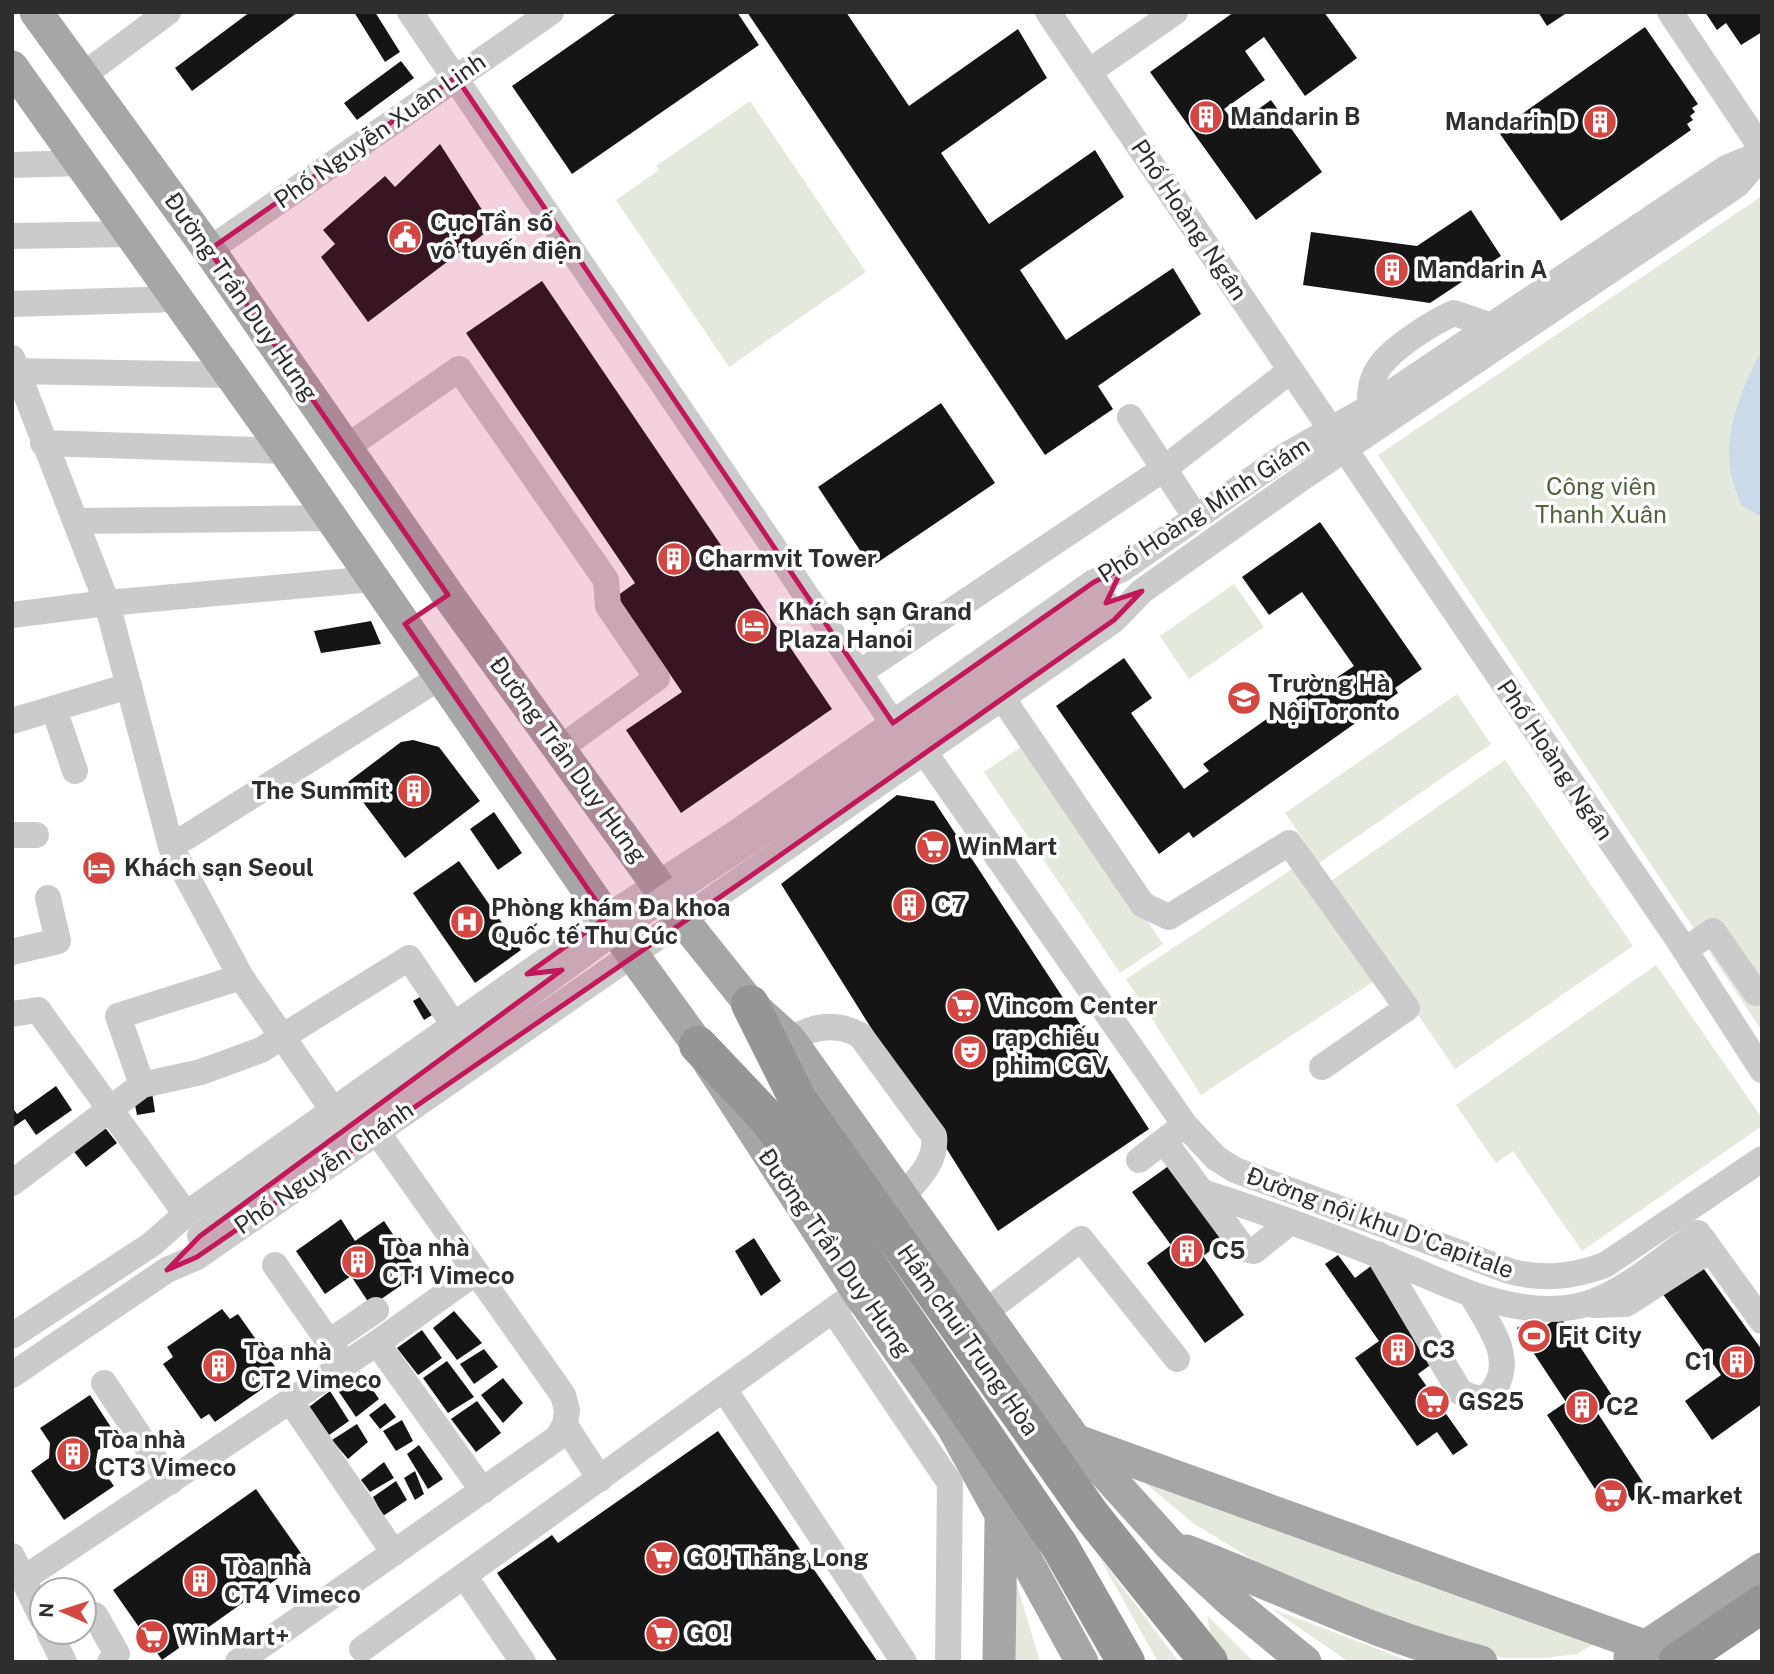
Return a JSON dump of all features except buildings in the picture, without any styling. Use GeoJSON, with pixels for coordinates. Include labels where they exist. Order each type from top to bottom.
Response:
{"type":"FeatureCollection","features":[{"type":"Feature","properties":{"kind":"highway","name":"Hầm chui Trung Hòa"},"geometry":{"type":"LineString","coordinates":[[750,1004],[797,1100],[1091,1515],[1209,1662]]}},
{"type":"Feature","properties":{"kind":"highway","name":"Hầm chui Trung Hòa"},"geometry":{"type":"LineString","coordinates":[[698,1045],[770,1121],[1059,1545],[1126,1662]]}},
{"type":"Feature","properties":{"kind":"highway"},"geometry":{"type":"LineString","coordinates":[[1648,1657],[1762,1604]]}},
{"type":"Feature","properties":{"kind":"main road","name":"Đường Trần Duy Hưng"},"geometry":{"type":"LineString","coordinates":[[36,12],[209,250],[448,595],[682,919],[750,1004],[789,1040],[1076,1441],[1170,1545],[1233,1603],[1305,1662]]}},
{"type":"Feature","properties":{"kind":"main road","name":"Đường Trần Duy Hưng"},"geometry":{"type":"LineString","coordinates":[[17,79],[82,163],[285,450],[632,954],[698,1045],[852,1310],[953,1427],[1030,1572],[1082,1662]]}},
{"type":"Feature","properties":{"kind":"main road"},"geometry":{"type":"LineString","coordinates":[[405,624],[448,595]]}},
{"type":"Feature","properties":{"kind":"main road"},"geometry":{"type":"LineString","coordinates":[[1076,1441],[1648,1657],[1762,1569]]}},
{"type":"Feature","properties":{"kind":"main road"},"geometry":{"type":"LineString","coordinates":[[999,1662],[1001,1516]]}},
{"type":"Feature","properties":{"kind":"main road"},"geometry":{"type":"LineString","coordinates":[[1170,1545],[1345,1616],[1445,1653],[1481,1662]]}},
{"type":"Feature","properties":{"kind":"main road"},"geometry":{"type":"LineString","coordinates":[[1030,1572],[1055,1662]]}},
{"type":"Feature","properties":{"kind":"street"},"geometry":{"type":"LineString","coordinates":[[82,76],[135,22],[168,12]]}},
{"type":"Feature","properties":{"kind":"street"},"geometry":{"type":"LineString","coordinates":[[410,12],[893,723]]}},
{"type":"Feature","properties":{"kind":"street","name":"Phố Nguyễn Xuân Linh"},"geometry":{"type":"LineString","coordinates":[[209,250],[551,12]]}},
{"type":"Feature","properties":{"kind":"street","name":"Phố Hoàng Ngân"},"geometry":{"type":"LineString","coordinates":[[1048,12],[1330,428]]}},
{"type":"Feature","properties":{"kind":"street"},"geometry":{"type":"LineString","coordinates":[[1090,71],[1175,12]]}},
{"type":"Feature","properties":{"kind":"street"},"geometry":{"type":"LineString","coordinates":[[1670,12],[1762,153]]}},
{"type":"Feature","properties":{"kind":"street","name":"Phố Hoàng Minh Giám"},"geometry":{"type":"LineString","coordinates":[[607,917],[733,835],[1094,582],[1122,569],[1195,516],[1330,428],[1370,407],[1726,168],[1762,153]]}},
{"type":"Feature","properties":{"kind":"street","name":"Phố Hoàng Minh Giám"},"geometry":{"type":"LineString","coordinates":[[632,954],[1003,699],[1114,620],[1142,591],[1346,451],[1377,426],[1737,185],[1762,153]]}},
{"type":"Feature","properties":{"kind":"street"},"geometry":{"type":"LineString","coordinates":[[12,165],[82,163]]}},
{"type":"Feature","properties":{"kind":"street"},"geometry":{"type":"LineString","coordinates":[[12,236],[131,234]]}},
{"type":"Feature","properties":{"kind":"street"},"geometry":{"type":"LineString","coordinates":[[12,304],[178,299]]}},
{"type":"Feature","properties":{"kind":"street"},"geometry":{"type":"LineString","coordinates":[[1370,407],[1370,387],[1379,367],[1435,321],[1454,313],[1492,326]]}},
{"type":"Feature","properties":{"kind":"street"},"geometry":{"type":"LineString","coordinates":[[232,375],[14,367],[107,603],[171,847],[241,977],[333,1110]]}},
{"type":"Feature","properties":{"kind":"street"},"geometry":{"type":"LineString","coordinates":[[347,447],[458,369],[467,380],[606,580],[608,606],[657,678],[559,749]]}},
{"type":"Feature","properties":{"kind":"street"},"geometry":{"type":"LineString","coordinates":[[859,673],[1165,468],[1281,378]]}},
{"type":"Feature","properties":{"kind":"street"},"geometry":{"type":"LineString","coordinates":[[1130,417],[1195,516]]}},
{"type":"Feature","properties":{"kind":"street"},"geometry":{"type":"LineString","coordinates":[[43,443],[285,450]]}},
{"type":"Feature","properties":{"kind":"street","name":"Phố Hoàng Ngân"},"geometry":{"type":"LineString","coordinates":[[1346,451],[1685,950],[1762,1070]]}},
{"type":"Feature","properties":{"kind":"street"},"geometry":{"type":"LineString","coordinates":[[76,521],[331,518]]}},
{"type":"Feature","properties":{"kind":"street"},"geometry":{"type":"LineString","coordinates":[[1106,603],[1122,569]]}},
{"type":"Feature","properties":{"kind":"street"},"geometry":{"type":"LineString","coordinates":[[12,615],[107,603],[373,579]]}},
{"type":"Feature","properties":{"kind":"street"},"geometry":{"type":"LineString","coordinates":[[12,1336],[152,1244],[193,1225],[614,933],[1106,603],[1142,591]]}},
{"type":"Feature","properties":{"kind":"street"},"geometry":{"type":"LineString","coordinates":[[185,838],[442,676]]}},
{"type":"Feature","properties":{"kind":"street"},"geometry":{"type":"LineString","coordinates":[[12,721],[129,686]]}},
{"type":"Feature","properties":{"kind":"street"},"geometry":{"type":"LineString","coordinates":[[1003,699],[1143,905],[1169,916],[1289,843],[1407,1008],[1322,1066]]}},
{"type":"Feature","properties":{"kind":"street"},"geometry":{"type":"LineString","coordinates":[[54,709],[75,771]]}},
{"type":"Feature","properties":{"kind":"street","name":"Đường nội khu D'Capitale"},"geometry":{"type":"LineString","coordinates":[[925,753],[1185,1125],[1216,1158],[1235,1170],[1528,1276],[1561,1277],[1605,1265],[1697,1232],[1762,1159]]}},
{"type":"Feature","properties":{"kind":"street"},"geometry":{"type":"LineString","coordinates":[[733,835],[723,850],[721,864],[727,874],[737,877],[752,874]]}},
{"type":"Feature","properties":{"kind":"street"},"geometry":{"type":"LineString","coordinates":[[12,952],[58,941],[48,898]]}},
{"type":"Feature","properties":{"kind":"street","name":"Phố Nguyễn Chánh"},"geometry":{"type":"LineString","coordinates":[[193,1225],[333,1110],[607,917]]}},
{"type":"Feature","properties":{"kind":"street"},"geometry":{"type":"LineString","coordinates":[[1685,950],[1713,931],[1756,993]]}},
{"type":"Feature","properties":{"kind":"street","name":"Phố Nguyễn Chánh"},"geometry":{"type":"LineString","coordinates":[[12,1375],[167,1270],[197,1257],[632,954]]}},
{"type":"Feature","properties":{"kind":"street"},"geometry":{"type":"LineString","coordinates":[[12,1184],[142,1085],[201,1072],[261,1050],[409,958],[454,1025]]}},
{"type":"Feature","properties":{"kind":"street"},"geometry":{"type":"LineString","coordinates":[[527,974],[539,973],[551,982],[552,990],[540,1016]]}},
{"type":"Feature","properties":{"kind":"street"},"geometry":{"type":"LineString","coordinates":[[142,1085],[118,1016],[241,977]]}},
{"type":"Feature","properties":{"kind":"street"},"geometry":{"type":"LineString","coordinates":[[25,1012],[112,1109],[193,1225]]}},
{"type":"Feature","properties":{"kind":"street"},"geometry":{"type":"LineString","coordinates":[[789,1040],[808,1029],[836,1026],[846,1027],[860,1035],[933,1136],[935,1150],[929,1165],[902,1197]]}},
{"type":"Feature","properties":{"kind":"street"},"geometry":{"type":"LineString","coordinates":[[1139,1160],[1185,1125]]}},
{"type":"Feature","properties":{"kind":"street"},"geometry":{"type":"LineString","coordinates":[[238,1662],[558,1438],[565,1425],[567,1410],[563,1395],[377,1132]]}},
{"type":"Feature","properties":{"kind":"street"},"geometry":{"type":"LineString","coordinates":[[1164,1141],[1248,1251],[1254,1251],[1289,1223]]}},
{"type":"Feature","properties":{"kind":"street"},"geometry":{"type":"LineString","coordinates":[[1203,1192],[1378,1254],[1471,1294],[1535,1307],[1585,1304],[1610,1307],[1626,1304],[1697,1232],[1762,1321]]}},
{"type":"Feature","properties":{"kind":"street"},"geometry":{"type":"LineString","coordinates":[[167,1270],[193,1225]]}},
{"type":"Feature","properties":{"kind":"street"},"geometry":{"type":"LineString","coordinates":[[984,1313],[1081,1239],[1177,1359]]}},
{"type":"Feature","properties":{"kind":"street"},"geometry":{"type":"LineString","coordinates":[[1378,1254],[1460,1392],[1476,1399],[1489,1395],[1503,1376],[1503,1354],[1471,1294]]}},
{"type":"Feature","properties":{"kind":"street"},"geometry":{"type":"LineString","coordinates":[[275,1265],[345,1365]]}},
{"type":"Feature","properties":{"kind":"street"},"geometry":{"type":"LineString","coordinates":[[28,1589],[18,1568],[170,1482],[345,1365],[475,1273]]}},
{"type":"Feature","properties":{"kind":"street"},"geometry":{"type":"LineString","coordinates":[[329,1342],[376,1310]]}},
{"type":"Feature","properties":{"kind":"street"},"geometry":{"type":"LineString","coordinates":[[362,1649],[724,1389],[852,1310],[950,1483],[948,1662]]}},
{"type":"Feature","properties":{"kind":"street"},"geometry":{"type":"LineString","coordinates":[[377,1343],[483,1491]]}},
{"type":"Feature","properties":{"kind":"street"},"geometry":{"type":"LineString","coordinates":[[104,1383],[170,1482]]}},
{"type":"Feature","properties":{"kind":"street"},"geometry":{"type":"LineString","coordinates":[[724,1389],[904,1662]]}},
{"type":"Feature","properties":{"kind":"street"},"geometry":{"type":"LineString","coordinates":[[290,1402],[394,1553]]}},
{"type":"Feature","properties":{"kind":"street"},"geometry":{"type":"LineString","coordinates":[[565,1425],[600,1479]]}},
{"type":"Feature","properties":{"kind":"street"},"geometry":{"type":"LineString","coordinates":[[465,1577],[523,1662]]}},
{"type":"Feature","properties":{"kind":"street"},"geometry":{"type":"LineString","coordinates":[[98,1621],[116,1659]]}},
{"type":"Feature","properties":{"kind":"street"},"geometry":{"type":"LineString","coordinates":[[56,1646],[64,1662]]}},
{"type":"Feature","properties":{"kind":"highlighted area"},"geometry":{"type":"Polygon","coordinates":[[[456,77],[893,723],[1094,582],[1122,569],[1106,603],[1142,591],[1114,620],[752,875],[197,1257],[167,1270],[200,1236],[562,970],[527,974],[607,917],[405,624],[448,595],[209,250],[456,77]]]}},
{"type":"Feature","properties":{"kind":"green space"},"geometry":{"type":"Polygon","coordinates":[[[750,101],[866,272],[729,367],[616,200],[659,170],[656,166],[750,101]]]}},
{"type":"Feature","properties":{"kind":"green space","name":"Công viên Thanh Xuân"},"geometry":{"type":"Polygon","coordinates":[[[1762,196],[1762,1031],[1378,455],[1762,196]]]}},
{"type":"Feature","properties":{"kind":"green space"},"geometry":{"type":"Polygon","coordinates":[[[1234,584],[1264,627],[1189,679],[1160,636],[1234,584]]]}},
{"type":"Feature","properties":{"kind":"green space"},"geometry":{"type":"Polygon","coordinates":[[[1457,694],[1491,744],[1319,863],[1285,813],[1457,694]]]}},
{"type":"Feature","properties":{"kind":"green space"},"geometry":{"type":"Polygon","coordinates":[[[1027,743],[1163,944],[1120,973],[984,772],[1027,743]]]}},
{"type":"Feature","properties":{"kind":"green space"},"geometry":{"type":"Polygon","coordinates":[[[1505,760],[1633,946],[1455,1069],[1328,883],[1505,760]]]}},
{"type":"Feature","properties":{"kind":"green space"},"geometry":{"type":"Polygon","coordinates":[[[1297,866],[1373,982],[1201,1095],[1126,979],[1297,866]]]}},
{"type":"Feature","properties":{"kind":"green space"},"geometry":{"type":"Polygon","coordinates":[[[1656,965],[1762,1118],[1762,1126],[1582,1251],[1513,1151],[1496,1163],[1456,1105],[1656,965]]]}},
{"type":"Feature","properties":{"kind":"green space"},"geometry":{"type":"Polygon","coordinates":[[[1133,1473],[1607,1636],[1577,1654],[1544,1658],[1504,1658],[1464,1647],[1319,1594],[1250,1558],[1193,1523],[1133,1473]]]}},
{"type":"Feature","properties":{"kind":"green space"},"geometry":{"type":"Polygon","coordinates":[[[1098,1555],[1179,1662],[1158,1662],[1098,1555]]]}},
{"type":"Feature","properties":{"kind":"green space"},"geometry":{"type":"Polygon","coordinates":[[[1015,1578],[1040,1662],[1005,1662],[1015,1578]]]}},
{"type":"Feature","properties":{"kind":"green space"},"geometry":{"type":"Polygon","coordinates":[[[1270,1608],[1412,1662],[1349,1662],[1270,1608]]]}},
{"type":"Feature","properties":{"kind":"green space"},"geometry":{"type":"Polygon","coordinates":[[[1207,1615],[1254,1662],[1228,1662],[1210,1633],[1207,1615]]]}},
{"type":"Feature","properties":{"kind":"water"},"geometry":{"type":"Polygon","coordinates":[[[1762,350],[1762,517],[1741,505],[1732,478],[1729,443],[1741,394],[1762,350]]]}},
{"type":"Feature","properties":{"kind":"place","name":"Mandarin B"},"geometry":{"type":"Point","coordinates":[1206,117]}},
{"type":"Feature","properties":{"kind":"place","name":"Mandarin D"},"geometry":{"type":"Point","coordinates":[1600,122]}},
{"type":"Feature","properties":{"kind":"place","name":"Cục Tần số vô tuyến điện"},"geometry":{"type":"Point","coordinates":[405,237]}},
{"type":"Feature","properties":{"kind":"place","name":"Mandarin A"},"geometry":{"type":"Point","coordinates":[1392,270]}},
{"type":"Feature","properties":{"kind":"place","name":"Charmvit Tower"},"geometry":{"type":"Point","coordinates":[674,559]}},
{"type":"Feature","properties":{"kind":"place","name":"Khách sạn Grand Plaza Hanoi"},"geometry":{"type":"Point","coordinates":[753,626]}},
{"type":"Feature","properties":{"kind":"place","name":"Trường Hà Nội Toronto"},"geometry":{"type":"Point","coordinates":[1244,698]}},
{"type":"Feature","properties":{"kind":"place","name":"The Summit"},"geometry":{"type":"Point","coordinates":[414,791]}},
{"type":"Feature","properties":{"kind":"place","name":"WinMart"},"geometry":{"type":"Point","coordinates":[933,847]}},
{"type":"Feature","properties":{"kind":"place","name":"Khách sạn Seoul"},"geometry":{"type":"Point","coordinates":[99,868]}},
{"type":"Feature","properties":{"kind":"place","name":"C7"},"geometry":{"type":"Point","coordinates":[909,905]}},
{"type":"Feature","properties":{"kind":"place","name":"Phòng khám Đa khoa Quốc tế Thu Cúc"},"geometry":{"type":"Point","coordinates":[467,922]}},
{"type":"Feature","properties":{"kind":"place","name":"Vincom Center"},"geometry":{"type":"Point","coordinates":[963,1006]}},
{"type":"Feature","properties":{"kind":"place","name":"rạp chiếu phim CGV"},"geometry":{"type":"Point","coordinates":[970,1052]}},
{"type":"Feature","properties":{"kind":"place","name":"C5"},"geometry":{"type":"Point","coordinates":[1187,1251]}},
{"type":"Feature","properties":{"kind":"place","name":"Tòa nhà CT1 Vimeco"},"geometry":{"type":"Point","coordinates":[358,1262]}},
{"type":"Feature","properties":{"kind":"place","name":"Fit City"},"geometry":{"type":"Point","coordinates":[1534,1336]}},
{"type":"Feature","properties":{"kind":"place","name":"C3"},"geometry":{"type":"Point","coordinates":[1398,1350]}},
{"type":"Feature","properties":{"kind":"place","name":"C1"},"geometry":{"type":"Point","coordinates":[1737,1362]}},
{"type":"Feature","properties":{"kind":"place","name":"Tòa nhà CT2 Vimeco"},"geometry":{"type":"Point","coordinates":[219,1366]}},
{"type":"Feature","properties":{"kind":"place","name":"GS25"},"geometry":{"type":"Point","coordinates":[1433,1402]}},
{"type":"Feature","properties":{"kind":"place","name":"C2"},"geometry":{"type":"Point","coordinates":[1582,1407]}},
{"type":"Feature","properties":{"kind":"place","name":"Tòa nhà CT3 Vimeco"},"geometry":{"type":"Point","coordinates":[73,1454]}},
{"type":"Feature","properties":{"kind":"place","name":"K-market"},"geometry":{"type":"Point","coordinates":[1611,1496]}},
{"type":"Feature","properties":{"kind":"place","name":"GO! Thăng Long"},"geometry":{"type":"Point","coordinates":[662,1558]}},
{"type":"Feature","properties":{"kind":"place","name":"Tòa nhà CT4 Vimeco"},"geometry":{"type":"Point","coordinates":[200,1581]}},
{"type":"Feature","properties":{"kind":"place","name":"GO!"},"geometry":{"type":"Point","coordinates":[662,1634]}},
{"type":"Feature","properties":{"kind":"place","name":"WinMart+"},"geometry":{"type":"Point","coordinates":[152,1637]}}]}
